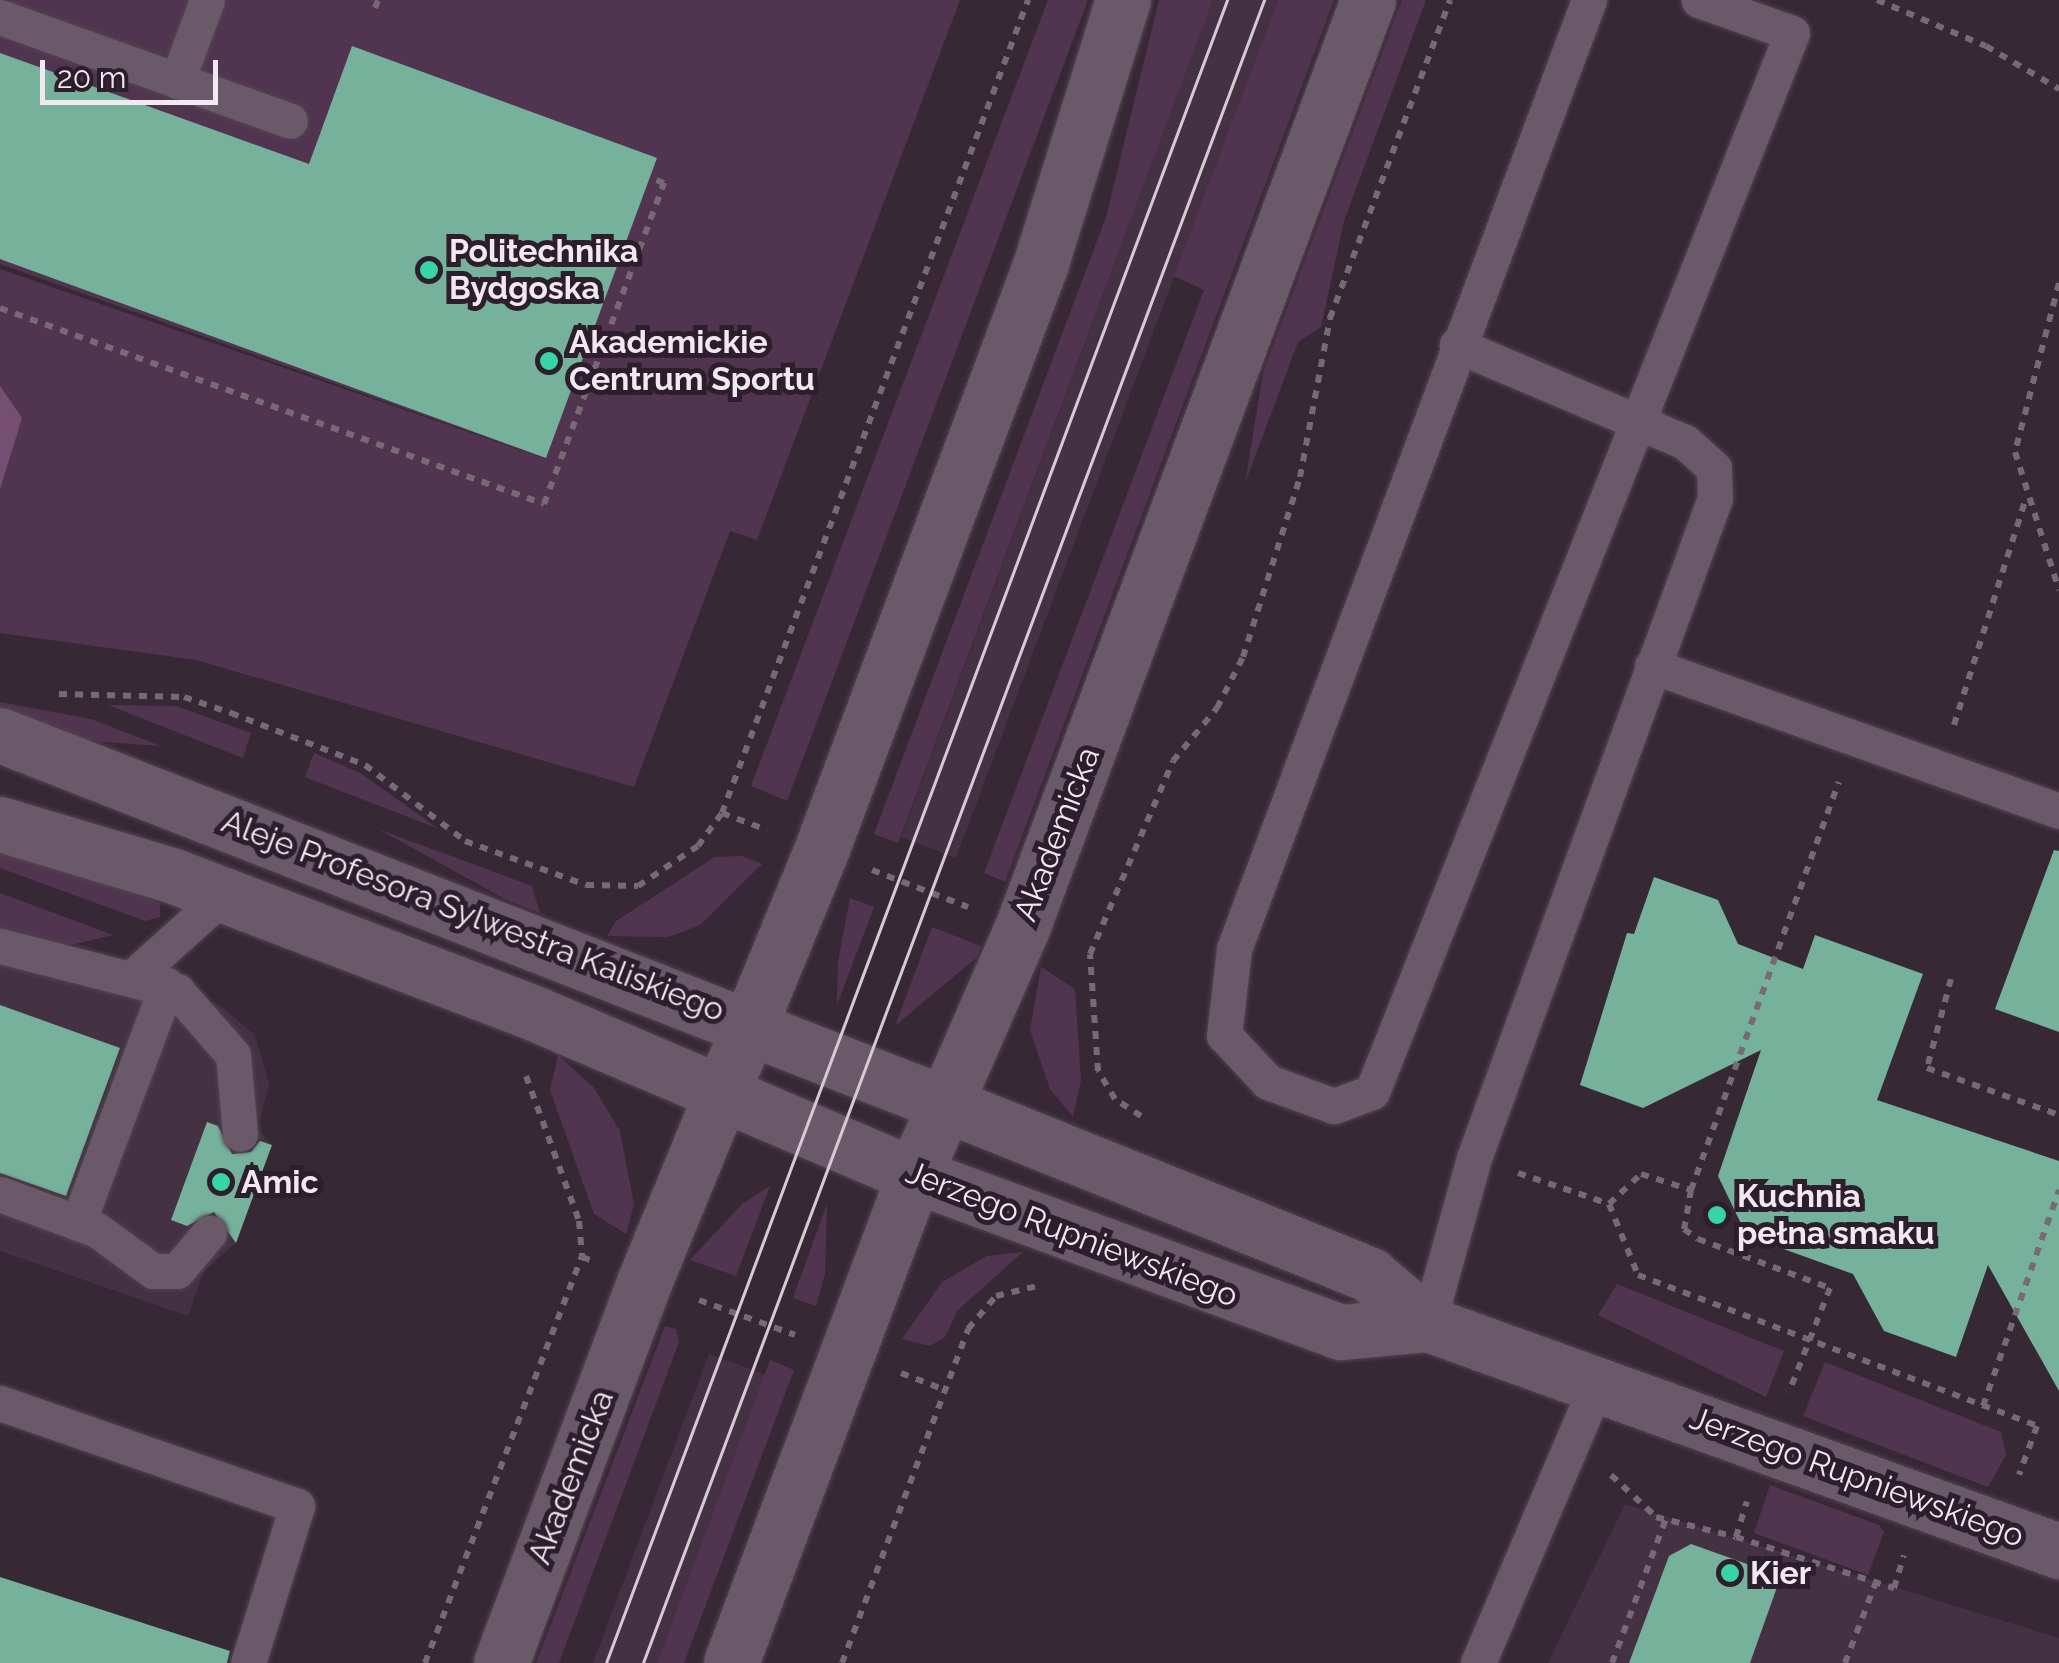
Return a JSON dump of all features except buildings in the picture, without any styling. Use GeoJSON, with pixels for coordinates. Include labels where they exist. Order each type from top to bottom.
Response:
{"type":"FeatureCollection","features":[{"type":"Feature","properties":{"kind":"street","name":"Akademicka"},"geometry":{"type":"LineString","coordinates":[[501,1663],[645,1280],[754,1023],[1040,266],[1123,0]]}},
{"type":"Feature","properties":{"kind":"street","name":"Akademicka"},"geometry":{"type":"LineString","coordinates":[[731,1663],[943,1102],[1022,928],[1368,0]]}},
{"type":"Feature","properties":{"kind":"street","name":"Aleje Profesora Sylwestra Kaliskiego"},"geometry":{"type":"LineString","coordinates":[[0,735],[754,1023],[943,1102]]}},
{"type":"Feature","properties":{"kind":"street"},"geometry":{"type":"LineString","coordinates":[[0,824],[224,896],[726,1092]]}},
{"type":"Feature","properties":{"kind":"street","name":"Jerzego Rupniewskiego"},"geometry":{"type":"LineString","coordinates":[[726,1092],[914,1176],[1341,1332],[1428,1324]]}},
{"type":"Feature","properties":{"kind":"street","name":"Jerzego Rupniewskiego"},"geometry":{"type":"LineString","coordinates":[[943,1102],[1370,1275],[1428,1324],[2059,1551]]}},
{"type":"Feature","properties":{"kind":"lane"},"geometry":{"type":"LineString","coordinates":[[177,81],[207,0]]}},
{"type":"Feature","properties":{"kind":"lane"},"geometry":{"type":"LineString","coordinates":[[1589,0],[1234,949],[1224,1035],[1268,1082],[1334,1106],[1372,1092],[1792,33],[1699,0]]}},
{"type":"Feature","properties":{"kind":"lane"},"geometry":{"type":"LineString","coordinates":[[0,17],[290,122]]}},
{"type":"Feature","properties":{"kind":"lane"},"geometry":{"type":"LineString","coordinates":[[1428,1324],[1474,1158],[1715,498],[1714,468],[1640,418],[1457,345]]}},
{"type":"Feature","properties":{"kind":"lane"},"geometry":{"type":"LineString","coordinates":[[1652,666],[2059,811]]}},
{"type":"Feature","properties":{"kind":"lane"},"geometry":{"type":"LineString","coordinates":[[78,1224],[151,980],[224,896]]}},
{"type":"Feature","properties":{"kind":"lane"},"geometry":{"type":"LineString","coordinates":[[0,946],[151,980],[197,1008],[233,1056],[240,1134]]}},
{"type":"Feature","properties":{"kind":"lane"},"geometry":{"type":"LineString","coordinates":[[0,1194],[78,1224],[152,1271],[177,1271],[208,1233]]}},
{"type":"Feature","properties":{"kind":"lane"},"geometry":{"type":"LineString","coordinates":[[1478,1663],[1597,1384]]}},
{"type":"Feature","properties":{"kind":"lane"},"geometry":{"type":"LineString","coordinates":[[0,1403],[296,1506],[248,1663]]}},
{"type":"Feature","properties":{"kind":"path"},"geometry":{"type":"LineString","coordinates":[[53,694],[184,697],[365,765],[465,840],[615,892],[649,881],[698,846],[722,814],[1028,0]]}},
{"type":"Feature","properties":{"kind":"path"},"geometry":{"type":"LineString","coordinates":[[1148,1120],[1115,1100],[1098,1072],[1090,954],[1174,761],[1217,708],[1243,657],[1300,477],[1330,318],[1450,0]]}},
{"type":"Feature","properties":{"kind":"path"},"geometry":{"type":"LineString","coordinates":[[1876,0],[1986,46],[2059,88]]}},
{"type":"Feature","properties":{"kind":"path"},"geometry":{"type":"LineString","coordinates":[[0,308],[544,504],[664,183],[650,178]]}},
{"type":"Feature","properties":{"kind":"path"},"geometry":{"type":"LineString","coordinates":[[2059,283],[2016,452],[2026,497],[2059,590]]}},
{"type":"Feature","properties":{"kind":"path"},"geometry":{"type":"LineString","coordinates":[[552,442],[565,446]]}},
{"type":"Feature","properties":{"kind":"path"},"geometry":{"type":"LineString","coordinates":[[1940,769],[2026,497]]}},
{"type":"Feature","properties":{"kind":"path"},"geometry":{"type":"LineString","coordinates":[[1800,1365],[1830,1288],[1698,1240],[1684,1229],[1692,1190],[1855,738]]}},
{"type":"Feature","properties":{"kind":"path"},"geometry":{"type":"LineString","coordinates":[[722,814],[778,834]]}},
{"type":"Feature","properties":{"kind":"path"},"geometry":{"type":"LineString","coordinates":[[887,876],[943,898]]}},
{"type":"Feature","properties":{"kind":"path"},"geometry":{"type":"LineString","coordinates":[[1951,979],[1927,1068],[2059,1115]]}},
{"type":"Feature","properties":{"kind":"path"},"geometry":{"type":"LineString","coordinates":[[425,1663],[582,1257],[579,1221],[518,1066]]}},
{"type":"Feature","properties":{"kind":"path"},"geometry":{"type":"LineString","coordinates":[[1474,1158],[1608,1204],[1638,1275],[2037,1426],[2029,1450]]}},
{"type":"Feature","properties":{"kind":"path"},"geometry":{"type":"LineString","coordinates":[[1608,1204],[1641,1174],[1692,1190]]}},
{"type":"Feature","properties":{"kind":"path"},"geometry":{"type":"LineString","coordinates":[[1983,1406],[2059,1190]]}},
{"type":"Feature","properties":{"kind":"path"},"geometry":{"type":"LineString","coordinates":[[582,1257],[598,1263]]}},
{"type":"Feature","properties":{"kind":"path"},"geometry":{"type":"LineString","coordinates":[[842,1663],[945,1390],[986,1305],[1007,1290],[1044,1286]]}},
{"type":"Feature","properties":{"kind":"path"},"geometry":{"type":"LineString","coordinates":[[725,1309],[781,1330]]}},
{"type":"Feature","properties":{"kind":"path"},"geometry":{"type":"LineString","coordinates":[[890,1369],[945,1390]]}},
{"type":"Feature","properties":{"kind":"path"},"geometry":{"type":"LineString","coordinates":[[1595,1460],[1656,1517],[1667,1515],[1894,1588],[1908,1545]]}},
{"type":"Feature","properties":{"kind":"path"},"geometry":{"type":"LineString","coordinates":[[1612,1663],[1667,1515]]}},
{"type":"Feature","properties":{"kind":"path"},"geometry":{"type":"LineString","coordinates":[[1736,1537],[1740,1524]]}},
{"type":"Feature","properties":{"kind":"path"},"geometry":{"type":"LineString","coordinates":[[1844,1663],[1876,1582]]}},
{"type":"Feature","properties":{"kind":"shaded area","name":"Akademickie Centrum Sportu"},"geometry":{"type":"Polygon","coordinates":[[[0,0],[960,0],[757,540],[730,531],[634,787],[196,660],[0,633],[0,269],[566,466],[0,264],[0,0]]]}},
{"type":"Feature","properties":{"kind":"shaded area"},"geometry":{"type":"Polygon","coordinates":[[[1048,0],[1088,0],[787,801],[751,786],[1048,0]]]}},
{"type":"Feature","properties":{"kind":"shaded area"},"geometry":{"type":"Polygon","coordinates":[[[1159,0],[1213,0],[898,843],[874,834],[1106,217],[1159,0]]]}},
{"type":"Feature","properties":{"kind":"shaded area"},"geometry":{"type":"Polygon","coordinates":[[[1213,0],[1278,0],[956,858],[901,837],[1213,0]]]}},
{"type":"Feature","properties":{"kind":"shaded area"},"geometry":{"type":"Polygon","coordinates":[[[1278,0],[1334,0],[1005,882],[984,873],[1204,290],[1174,276],[1278,0]]]}},
{"type":"Feature","properties":{"kind":"shaded area"},"geometry":{"type":"Polygon","coordinates":[[[1402,0],[1426,0],[1344,221],[1321,327],[1298,342],[1245,483],[1263,373],[1402,0]]]}},
{"type":"Feature","properties":{"kind":"shaded area"},"geometry":{"type":"Polygon","coordinates":[[[0,386],[22,418],[0,489],[0,386]]]}},
{"type":"Feature","properties":{"kind":"shaded area"},"geometry":{"type":"Polygon","coordinates":[[[0,702],[91,719],[161,746],[76,740],[0,713],[0,702]]]}},
{"type":"Feature","properties":{"kind":"shaded area"},"geometry":{"type":"Polygon","coordinates":[[[108,705],[176,706],[251,733],[243,758],[108,705]]]}},
{"type":"Feature","properties":{"kind":"shaded area"},"geometry":{"type":"Polygon","coordinates":[[[314,753],[360,773],[439,829],[305,777],[314,753]]]}},
{"type":"Feature","properties":{"kind":"shaded area"},"geometry":{"type":"Polygon","coordinates":[[[378,829],[532,886],[540,913],[505,899],[378,829]]]}},
{"type":"Feature","properties":{"kind":"shaded area"},"geometry":{"type":"Polygon","coordinates":[[[0,844],[160,903],[160,917],[145,921],[0,868],[0,844]]]}},
{"type":"Feature","properties":{"kind":"shaded area"},"geometry":{"type":"Polygon","coordinates":[[[742,856],[762,864],[700,925],[669,937],[607,936],[616,921],[715,857],[742,856]]]}},
{"type":"Feature","properties":{"kind":"shaded area"},"geometry":{"type":"Polygon","coordinates":[[[0,893],[113,935],[66,946],[0,930],[0,893]]]}},
{"type":"Feature","properties":{"kind":"shaded area"},"geometry":{"type":"Polygon","coordinates":[[[850,898],[874,907],[837,1005],[838,962],[850,898]]]}},
{"type":"Feature","properties":{"kind":"shaded area"},"geometry":{"type":"Polygon","coordinates":[[[932,927],[981,946],[976,958],[895,1026],[932,927]]]}},
{"type":"Feature","properties":{"kind":"shaded area"},"geometry":{"type":"Polygon","coordinates":[[[0,946],[220,1005],[255,1035],[269,1084],[258,1128],[271,1145],[236,1243],[204,1271],[188,1316],[0,1251],[0,946]]]}},
{"type":"Feature","properties":{"kind":"shaded area"},"geometry":{"type":"Polygon","coordinates":[[[1041,967],[1075,989],[1081,1080],[1073,1117],[1050,1089],[1030,1030],[1041,967]]]}},
{"type":"Feature","properties":{"kind":"shaded area"},"geometry":{"type":"Polygon","coordinates":[[[558,1055],[594,1088],[620,1131],[634,1205],[626,1234],[594,1214],[550,1090],[558,1055]]]}},
{"type":"Feature","properties":{"kind":"shaded area"},"geometry":{"type":"Polygon","coordinates":[[[770,1186],[736,1276],[690,1260],[742,1204],[770,1186]]]}},
{"type":"Feature","properties":{"kind":"shaded area"},"geometry":{"type":"Polygon","coordinates":[[[827,1204],[825,1274],[816,1306],[793,1298],[827,1204]]]}},
{"type":"Feature","properties":{"kind":"shaded area"},"geometry":{"type":"Polygon","coordinates":[[[1023,1252],[958,1310],[945,1337],[930,1346],[902,1339],[942,1282],[987,1256],[1023,1252]]]}},
{"type":"Feature","properties":{"kind":"shaded area"},"geometry":{"type":"Polygon","coordinates":[[[1617,1284],[1784,1351],[1766,1397],[1598,1315],[1617,1284]]]}},
{"type":"Feature","properties":{"kind":"shaded area"},"geometry":{"type":"Polygon","coordinates":[[[665,1326],[676,1329],[679,1342],[559,1663],[536,1663],[665,1326]]]}},
{"type":"Feature","properties":{"kind":"shaded area"},"geometry":{"type":"Polygon","coordinates":[[[709,1354],[765,1374],[657,1663],[593,1663],[709,1354]]]}},
{"type":"Feature","properties":{"kind":"shaded area"},"geometry":{"type":"Polygon","coordinates":[[[770,1360],[794,1370],[684,1663],[657,1663],[770,1360]]]}},
{"type":"Feature","properties":{"kind":"shaded area"},"geometry":{"type":"Polygon","coordinates":[[[1825,1362],[2001,1432],[2006,1455],[1988,1487],[1803,1416],[1825,1362]]]}},
{"type":"Feature","properties":{"kind":"shaded area"},"geometry":{"type":"Polygon","coordinates":[[[1770,1485],[1879,1525],[1884,1532],[1868,1575],[1754,1533],[1770,1485]]]}},
{"type":"Feature","properties":{"kind":"shaded area"},"geometry":{"type":"Polygon","coordinates":[[[1625,1504],[2059,1638],[2059,1663],[1548,1663],[1625,1504]]]}},
{"type":"Feature","properties":{"kind":"tram line"},"geometry":{"type":"LineString","coordinates":[[606,1663],[1227,0]]}},
{"type":"Feature","properties":{"kind":"tram line"},"geometry":{"type":"LineString","coordinates":[[643,1663],[1264,0]]}},
{"type":"Feature","properties":{"kind":"place","name":"Politechnika Bydgoska"},"geometry":{"type":"Point","coordinates":[429,270]}},
{"type":"Feature","properties":{"kind":"place","name":"Akademickie Centrum Sportu"},"geometry":{"type":"Point","coordinates":[549,361]}},
{"type":"Feature","properties":{"kind":"place","name":"Amic"},"geometry":{"type":"Point","coordinates":[221,1182]}},
{"type":"Feature","properties":{"kind":"place","name":"Kuchnia pełna smaku"},"geometry":{"type":"Point","coordinates":[1717,1215]}},
{"type":"Feature","properties":{"kind":"place","name":"Kier"},"geometry":{"type":"Point","coordinates":[1730,1573]}}]}
